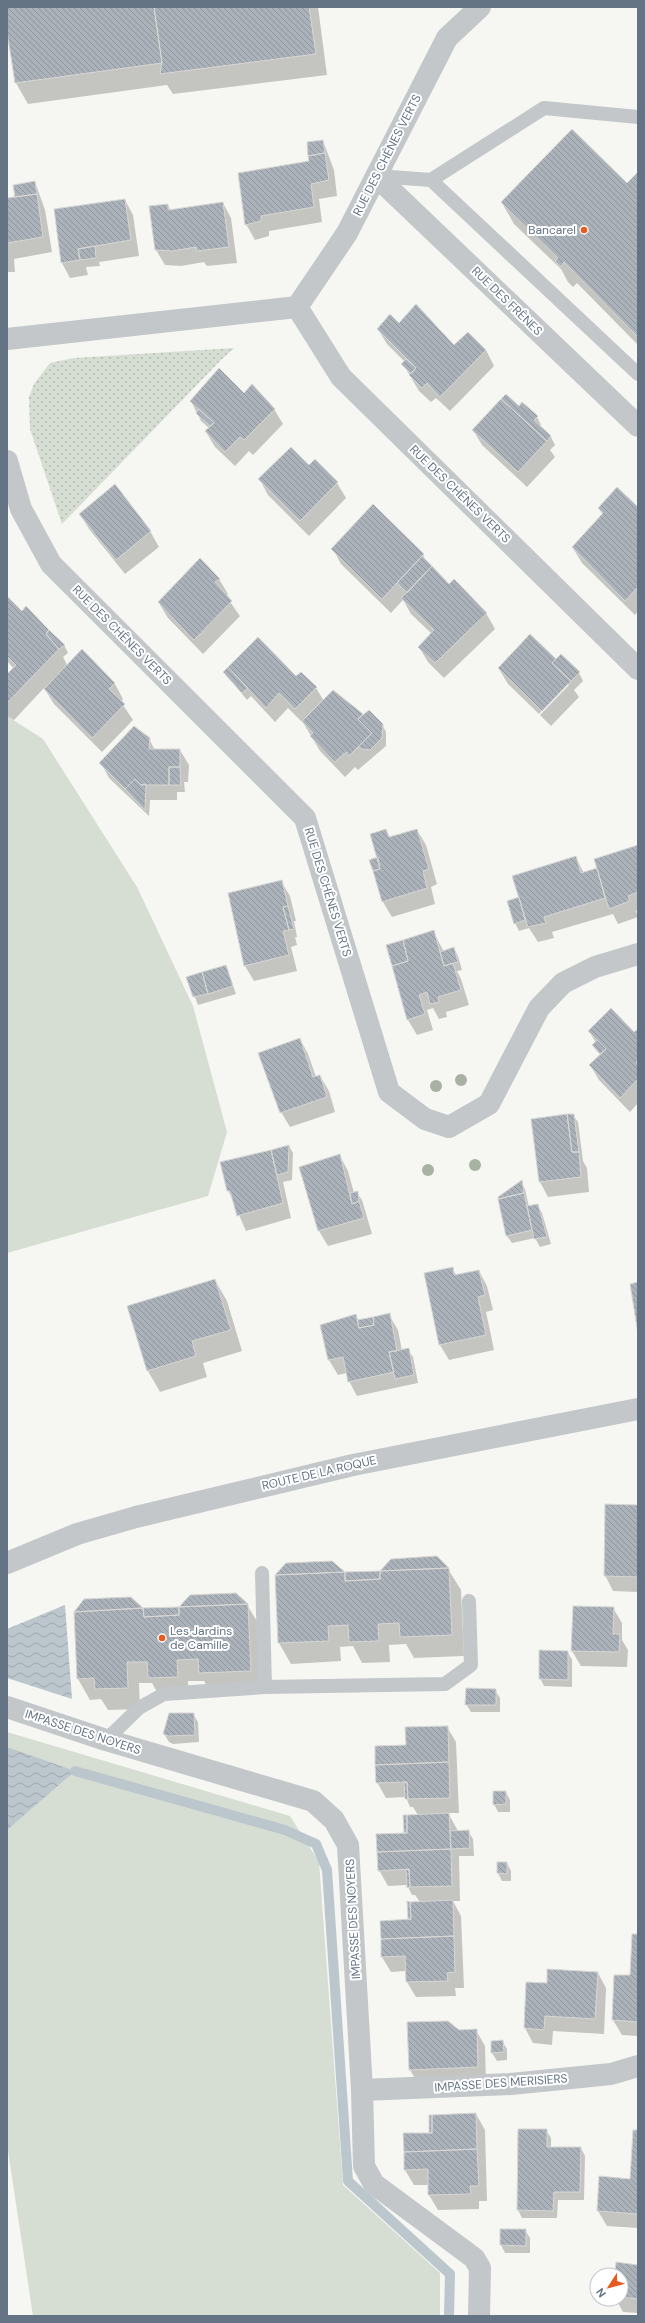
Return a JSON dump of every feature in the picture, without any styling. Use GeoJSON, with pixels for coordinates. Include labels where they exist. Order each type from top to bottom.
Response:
{"type":"FeatureCollection","features":[{"type":"Feature","properties":{"kind":"street","name":"RUE DES CHÊNES VERTS"},"geometry":{"type":"LineString","coordinates":[[480,7],[447,38],[347,233],[297,306],[340,377],[638,669]]}},
{"type":"Feature","properties":{"kind":"street","name":"RUE DES FRÊNES"},"geometry":{"type":"LineString","coordinates":[[376,176],[638,426]]}},
{"type":"Feature","properties":{"kind":"street"},"geometry":{"type":"LineString","coordinates":[[7,339],[297,306]]}},
{"type":"Feature","properties":{"kind":"street","name":"RUE DES CHÊNES VERTS"},"geometry":{"type":"LineString","coordinates":[[7,461],[21,509],[51,564],[305,818],[389,1092],[425,1119],[449,1127],[489,1104],[539,1008],[563,983],[595,968],[638,954]]}},
{"type":"Feature","properties":{"kind":"street","name":"ROUTE DE LA ROQUE"},"geometry":{"type":"LineString","coordinates":[[7,1563],[76,1534],[143,1515],[353,1465],[638,1409]]}},
{"type":"Feature","properties":{"kind":"street","name":"IMPASSE DES NOYERS"},"geometry":{"type":"LineString","coordinates":[[7,1707],[106,1740],[313,1801],[334,1820],[348,1844],[362,2090],[364,2166],[374,2184],[474,2258],[480,2268],[480,2316]]}},
{"type":"Feature","properties":{"kind":"street","name":"IMPASSE DES MERISIERS"},"geometry":{"type":"LineString","coordinates":[[362,2090],[511,2084],[611,2074],[638,2066]]}},
{"type":"Feature","properties":{"kind":"lane"},"geometry":{"type":"LineString","coordinates":[[376,176],[431,180],[544,108],[638,117]]}},
{"type":"Feature","properties":{"kind":"lane"},"geometry":{"type":"LineString","coordinates":[[431,180],[638,374]]}},
{"type":"Feature","properties":{"kind":"lane"},"geometry":{"type":"LineString","coordinates":[[262,1573],[265,1687]]}},
{"type":"Feature","properties":{"kind":"lane"},"geometry":{"type":"LineString","coordinates":[[106,1740],[139,1708],[164,1694],[265,1687],[445,1684],[471,1665],[469,1601]]}},
{"type":"Feature","properties":{"kind":"shaded area"},"geometry":{"type":"Polygon","coordinates":[[[234,348],[62,524],[30,429],[29,397],[34,384],[50,363],[74,358],[234,348]]]}},
{"type":"Feature","properties":{"kind":"shaded area"},"geometry":{"type":"Polygon","coordinates":[[[7,716],[43,739],[137,887],[193,1006],[227,1132],[208,1196],[7,1253],[7,716]]]}},
{"type":"Feature","properties":{"kind":"shaded area"},"geometry":{"type":"Polygon","coordinates":[[[7,1732],[290,1816],[319,1862],[343,2185],[440,2273],[440,2316],[33,2316],[7,2144],[7,1732]]]}},
{"type":"Feature","properties":{"kind":"water"},"geometry":{"type":"Polygon","coordinates":[[[65,1605],[72,1699],[7,1678],[7,1629],[65,1605]]]}},
{"type":"Feature","properties":{"kind":"water"},"geometry":{"type":"Polygon","coordinates":[[[7,1747],[75,1771],[7,1830],[7,1747]]]}},
{"type":"Feature","properties":{"kind":"building"},"geometry":{"type":"Polygon","coordinates":[[[7,7],[154,7],[162,63],[15,83],[7,32],[7,7]]]}},
{"type":"Feature","properties":{"kind":"building"},"geometry":{"type":"Polygon","coordinates":[[[154,7],[309,7],[316,54],[160,74],[162,63],[154,7]]]}},
{"type":"Feature","properties":{"kind":"building","name":"Bancarel"},"geometry":{"type":"Polygon","coordinates":[[[572,129],[627,183],[638,172],[638,337],[564,262],[561,267],[555,261],[558,258],[501,202],[572,129]]]}},
{"type":"Feature","properties":{"kind":"building"},"geometry":{"type":"Polygon","coordinates":[[[323,140],[325,153],[308,156],[307,142],[323,140]]]}},
{"type":"Feature","properties":{"kind":"building"},"geometry":{"type":"Polygon","coordinates":[[[325,153],[329,180],[311,184],[314,207],[261,216],[261,221],[245,225],[238,173],[309,161],[308,156],[325,153]]]}},
{"type":"Feature","properties":{"kind":"building"},"geometry":{"type":"Polygon","coordinates":[[[35,181],[37,194],[15,197],[13,185],[35,181]]]}},
{"type":"Feature","properties":{"kind":"building"},"geometry":{"type":"Polygon","coordinates":[[[37,194],[43,237],[7,243],[7,198],[37,194]]]}},
{"type":"Feature","properties":{"kind":"building"},"geometry":{"type":"Polygon","coordinates":[[[125,199],[131,240],[78,249],[80,260],[61,263],[54,209],[125,199]]]}},
{"type":"Feature","properties":{"kind":"building"},"geometry":{"type":"Polygon","coordinates":[[[223,202],[229,247],[197,251],[196,247],[172,251],[155,250],[149,206],[168,204],[168,210],[223,202]]]}},
{"type":"Feature","properties":{"kind":"building"},"geometry":{"type":"Polygon","coordinates":[[[95,246],[96,258],[80,260],[78,249],[95,246]]]}},
{"type":"Feature","properties":{"kind":"building"},"geometry":{"type":"Polygon","coordinates":[[[416,304],[454,345],[468,332],[486,350],[440,397],[427,383],[422,388],[409,375],[416,368],[377,329],[390,314],[399,323],[416,304]]]}},
{"type":"Feature","properties":{"kind":"building"},"geometry":{"type":"Polygon","coordinates":[[[406,359],[416,368],[411,374],[401,364],[406,359]]]}},
{"type":"Feature","properties":{"kind":"building"},"geometry":{"type":"Polygon","coordinates":[[[219,368],[244,393],[252,384],[275,409],[244,440],[240,437],[225,452],[205,431],[214,423],[190,401],[219,368]]]}},
{"type":"Feature","properties":{"kind":"building"},"geometry":{"type":"Polygon","coordinates":[[[506,394],[519,406],[522,402],[538,416],[534,420],[551,436],[547,441],[501,399],[506,394]]]}},
{"type":"Feature","properties":{"kind":"building"},"geometry":{"type":"Polygon","coordinates":[[[501,399],[547,441],[518,472],[472,430],[501,399]]]}},
{"type":"Feature","properties":{"kind":"building"},"geometry":{"type":"Polygon","coordinates":[[[199,409],[214,423],[210,426],[196,413],[199,409]]]}},
{"type":"Feature","properties":{"kind":"building"},"geometry":{"type":"Polygon","coordinates":[[[291,447],[309,465],[315,459],[338,482],[300,521],[258,479],[291,447]]]}},
{"type":"Feature","properties":{"kind":"building"},"geometry":{"type":"Polygon","coordinates":[[[115,484],[151,531],[116,560],[79,514],[115,484]]]}},
{"type":"Feature","properties":{"kind":"building"},"geometry":{"type":"Polygon","coordinates":[[[617,487],[638,507],[638,587],[625,601],[572,547],[603,513],[598,508],[617,487]]]}},
{"type":"Feature","properties":{"kind":"building"},"geometry":{"type":"Polygon","coordinates":[[[373,504],[424,554],[382,599],[331,549],[373,504]]]}},
{"type":"Feature","properties":{"kind":"building"},"geometry":{"type":"Polygon","coordinates":[[[422,556],[432,566],[407,593],[397,583],[422,556]]]}},
{"type":"Feature","properties":{"kind":"building"},"geometry":{"type":"Polygon","coordinates":[[[200,558],[220,579],[215,582],[232,601],[194,640],[158,602],[200,558]]]}},
{"type":"Feature","properties":{"kind":"building"},"geometry":{"type":"Polygon","coordinates":[[[432,566],[449,584],[454,579],[487,613],[435,663],[418,647],[434,630],[401,598],[432,566]]]}},
{"type":"Feature","properties":{"kind":"building"},"geometry":{"type":"Polygon","coordinates":[[[7,596],[22,611],[26,606],[49,630],[46,634],[59,649],[7,703],[7,674],[16,665],[7,656],[7,596]]]}},
{"type":"Feature","properties":{"kind":"building"},"geometry":{"type":"Polygon","coordinates":[[[49,630],[65,645],[59,649],[46,634],[49,630]]]}},
{"type":"Feature","properties":{"kind":"building"},"geometry":{"type":"Polygon","coordinates":[[[530,634],[556,659],[552,663],[571,681],[542,711],[498,668],[530,634]]]}},
{"type":"Feature","properties":{"kind":"building"},"geometry":{"type":"Polygon","coordinates":[[[258,637],[296,676],[301,672],[317,687],[295,709],[279,693],[266,708],[228,667],[258,637]]]}},
{"type":"Feature","properties":{"kind":"building"},"geometry":{"type":"Polygon","coordinates":[[[82,649],[115,683],[109,689],[125,704],[92,738],[44,689],[82,649]]]}},
{"type":"Feature","properties":{"kind":"building"},"geometry":{"type":"Polygon","coordinates":[[[561,654],[580,672],[571,681],[552,663],[561,654]]]}},
{"type":"Feature","properties":{"kind":"building"},"geometry":{"type":"Polygon","coordinates":[[[228,667],[248,688],[242,693],[223,672],[228,667]]]}},
{"type":"Feature","properties":{"kind":"building"},"geometry":{"type":"Polygon","coordinates":[[[333,690],[363,714],[358,719],[372,733],[349,756],[346,752],[335,762],[310,736],[313,733],[302,721],[333,690]]]}},
{"type":"Feature","properties":{"kind":"building"},"geometry":{"type":"Polygon","coordinates":[[[369,710],[383,724],[382,738],[370,750],[358,747],[372,733],[358,719],[369,710]]]}},
{"type":"Feature","properties":{"kind":"building"},"geometry":{"type":"Polygon","coordinates":[[[134,726],[150,738],[149,749],[180,749],[180,767],[169,767],[169,785],[141,785],[135,779],[125,789],[99,763],[134,726]]]}},
{"type":"Feature","properties":{"kind":"building"},"geometry":{"type":"Polygon","coordinates":[[[169,767],[180,767],[181,785],[169,785],[169,767]]]}},
{"type":"Feature","properties":{"kind":"building"},"geometry":{"type":"Polygon","coordinates":[[[135,779],[141,785],[146,784],[145,810],[125,789],[135,779]]]}},
{"type":"Feature","properties":{"kind":"building"},"geometry":{"type":"Polygon","coordinates":[[[386,829],[389,837],[417,829],[429,869],[423,871],[427,888],[382,902],[373,871],[380,869],[370,834],[386,829]]]}},
{"type":"Feature","properties":{"kind":"building"},"geometry":{"type":"Polygon","coordinates":[[[638,845],[638,892],[628,896],[630,901],[609,909],[594,859],[638,845]]]}},
{"type":"Feature","properties":{"kind":"building"},"geometry":{"type":"Polygon","coordinates":[[[576,856],[581,873],[597,868],[605,898],[544,917],[546,923],[528,927],[512,876],[576,856]]]}},
{"type":"Feature","properties":{"kind":"building"},"geometry":{"type":"Polygon","coordinates":[[[378,857],[380,869],[373,871],[369,860],[378,857]]]}},
{"type":"Feature","properties":{"kind":"building"},"geometry":{"type":"Polygon","coordinates":[[[282,880],[288,906],[283,907],[289,930],[283,931],[289,955],[244,966],[228,893],[282,880]]]}},
{"type":"Feature","properties":{"kind":"building"},"geometry":{"type":"Polygon","coordinates":[[[519,897],[525,920],[514,924],[507,901],[519,897]]]}},
{"type":"Feature","properties":{"kind":"building"},"geometry":{"type":"Polygon","coordinates":[[[288,906],[294,929],[289,930],[283,907],[288,906]]]}},
{"type":"Feature","properties":{"kind":"building"},"geometry":{"type":"Polygon","coordinates":[[[434,930],[444,966],[453,963],[461,990],[438,997],[439,1002],[430,1004],[427,992],[419,995],[425,1014],[407,1020],[392,966],[408,961],[403,940],[434,930]]]}},
{"type":"Feature","properties":{"kind":"building"},"geometry":{"type":"Polygon","coordinates":[[[403,940],[408,961],[392,966],[386,945],[403,940]]]}},
{"type":"Feature","properties":{"kind":"building"},"geometry":{"type":"Polygon","coordinates":[[[454,947],[458,962],[444,966],[440,952],[454,947]]]}},
{"type":"Feature","properties":{"kind":"building"},"geometry":{"type":"Polygon","coordinates":[[[226,965],[233,986],[208,994],[202,972],[226,965]]]}},
{"type":"Feature","properties":{"kind":"building"},"geometry":{"type":"Polygon","coordinates":[[[202,972],[208,994],[193,997],[186,977],[202,972]]]}},
{"type":"Feature","properties":{"kind":"building"},"geometry":{"type":"Polygon","coordinates":[[[611,1008],[634,1032],[638,1029],[638,1060],[636,1062],[638,1065],[638,1079],[620,1098],[589,1065],[606,1049],[588,1031],[611,1008]]]}},
{"type":"Feature","properties":{"kind":"building"},"geometry":{"type":"Polygon","coordinates":[[[300,1038],[313,1077],[320,1075],[327,1097],[280,1113],[258,1053],[300,1038]]]}},
{"type":"Feature","properties":{"kind":"building"},"geometry":{"type":"Polygon","coordinates":[[[597,1040],[606,1049],[600,1054],[592,1045],[597,1040]]]}},
{"type":"Feature","properties":{"kind":"building"},"geometry":{"type":"Polygon","coordinates":[[[567,1114],[574,1114],[579,1152],[572,1152],[567,1114]]]}},
{"type":"Feature","properties":{"kind":"building"},"geometry":{"type":"Polygon","coordinates":[[[567,1114],[572,1152],[579,1152],[581,1177],[539,1182],[531,1119],[567,1114]]]}},
{"type":"Feature","properties":{"kind":"building"},"geometry":{"type":"Polygon","coordinates":[[[289,1145],[288,1172],[277,1175],[271,1150],[289,1145]]]}},
{"type":"Feature","properties":{"kind":"building"},"geometry":{"type":"Polygon","coordinates":[[[271,1150],[283,1203],[237,1216],[230,1191],[227,1191],[220,1162],[271,1150]]]}},
{"type":"Feature","properties":{"kind":"building"},"geometry":{"type":"Polygon","coordinates":[[[340,1154],[352,1204],[359,1201],[364,1218],[318,1231],[299,1167],[340,1154]]]}},
{"type":"Feature","properties":{"kind":"building"},"geometry":{"type":"Polygon","coordinates":[[[522,1180],[524,1193],[498,1199],[498,1197],[522,1180]]]}},
{"type":"Feature","properties":{"kind":"building"},"geometry":{"type":"Polygon","coordinates":[[[358,1191],[359,1201],[352,1204],[350,1193],[358,1191]]]}},
{"type":"Feature","properties":{"kind":"building"},"geometry":{"type":"Polygon","coordinates":[[[524,1193],[532,1230],[506,1236],[498,1199],[524,1193]]]}},
{"type":"Feature","properties":{"kind":"building"},"geometry":{"type":"Polygon","coordinates":[[[538,1204],[547,1237],[534,1239],[527,1206],[538,1204]]]}},
{"type":"Feature","properties":{"kind":"building"},"geometry":{"type":"Polygon","coordinates":[[[453,1267],[454,1275],[479,1270],[485,1295],[478,1297],[486,1335],[439,1345],[424,1273],[453,1267]]]}},
{"type":"Feature","properties":{"kind":"building"},"geometry":{"type":"Polygon","coordinates":[[[215,1279],[231,1330],[192,1341],[196,1356],[147,1371],[127,1306],[215,1279]]]}},
{"type":"Feature","properties":{"kind":"building"},"geometry":{"type":"Polygon","coordinates":[[[638,1282],[638,1334],[630,1284],[638,1282]]]}},
{"type":"Feature","properties":{"kind":"building"},"geometry":{"type":"Polygon","coordinates":[[[390,1313],[397,1351],[389,1352],[394,1372],[348,1382],[343,1357],[328,1360],[320,1325],[356,1314],[359,1328],[374,1325],[373,1317],[390,1313]]]}},
{"type":"Feature","properties":{"kind":"building"},"geometry":{"type":"Polygon","coordinates":[[[373,1317],[374,1325],[359,1328],[357,1320],[373,1317]]]}},
{"type":"Feature","properties":{"kind":"building"},"geometry":{"type":"Polygon","coordinates":[[[409,1348],[414,1375],[395,1379],[389,1352],[409,1348]]]}},
{"type":"Feature","properties":{"kind":"building"},"geometry":{"type":"Polygon","coordinates":[[[605,1504],[638,1505],[638,1577],[604,1576],[605,1504]]]}},
{"type":"Feature","properties":{"kind":"building"},"geometry":{"type":"Polygon","coordinates":[[[437,1556],[449,1568],[380,1571],[391,1559],[437,1556]]]}},
{"type":"Feature","properties":{"kind":"building"},"geometry":{"type":"Polygon","coordinates":[[[332,1561],[345,1572],[275,1575],[286,1563],[332,1561]]]}},
{"type":"Feature","properties":{"kind":"building"},"geometry":{"type":"Polygon","coordinates":[[[449,1568],[452,1635],[400,1637],[399,1623],[378,1624],[379,1641],[349,1642],[348,1625],[328,1626],[329,1641],[278,1643],[275,1575],[345,1572],[345,1581],[380,1579],[380,1571],[449,1568]]]}},
{"type":"Feature","properties":{"kind":"building"},"geometry":{"type":"Polygon","coordinates":[[[380,1571],[380,1579],[345,1581],[345,1572],[380,1571]]]}},
{"type":"Feature","properties":{"kind":"building"},"geometry":{"type":"Polygon","coordinates":[[[236,1593],[248,1604],[179,1607],[190,1595],[236,1593]]]}},
{"type":"Feature","properties":{"kind":"building"},"geometry":{"type":"Polygon","coordinates":[[[131,1597],[143,1608],[74,1612],[84,1599],[131,1597]]]}},
{"type":"Feature","properties":{"kind":"building","name":"Les Jardins de Camille"},"geometry":{"type":"Polygon","coordinates":[[[248,1604],[251,1671],[199,1673],[198,1659],[177,1660],[178,1677],[148,1678],[147,1662],[127,1662],[128,1688],[95,1689],[94,1678],[77,1679],[74,1612],[143,1608],[144,1617],[179,1615],[179,1607],[248,1604]]]}},
{"type":"Feature","properties":{"kind":"building"},"geometry":{"type":"Polygon","coordinates":[[[573,1606],[614,1607],[613,1634],[620,1634],[619,1652],[571,1651],[573,1606]]]}},
{"type":"Feature","properties":{"kind":"building"},"geometry":{"type":"Polygon","coordinates":[[[179,1607],[179,1615],[144,1617],[143,1608],[179,1607]]]}},
{"type":"Feature","properties":{"kind":"building"},"geometry":{"type":"Polygon","coordinates":[[[539,1650],[568,1651],[568,1680],[539,1679],[539,1650]]]}},
{"type":"Feature","properties":{"kind":"building"},"geometry":{"type":"Polygon","coordinates":[[[466,1688],[496,1689],[496,1705],[465,1705],[466,1688]]]}},
{"type":"Feature","properties":{"kind":"building"},"geometry":{"type":"Polygon","coordinates":[[[169,1713],[194,1713],[195,1735],[168,1736],[163,1734],[169,1713]]]}},
{"type":"Feature","properties":{"kind":"building"},"geometry":{"type":"Polygon","coordinates":[[[448,1726],[449,1762],[375,1765],[375,1746],[406,1745],[405,1727],[448,1726]]]}},
{"type":"Feature","properties":{"kind":"building"},"geometry":{"type":"Polygon","coordinates":[[[449,1762],[450,1798],[408,1799],[407,1782],[376,1783],[375,1765],[449,1762]]]}},
{"type":"Feature","properties":{"kind":"building"},"geometry":{"type":"Polygon","coordinates":[[[404,1782],[407,1782],[408,1799],[405,1799],[404,1782]]]}},
{"type":"Feature","properties":{"kind":"building"},"geometry":{"type":"Polygon","coordinates":[[[493,1791],[506,1791],[506,1804],[493,1805],[493,1791]]]}},
{"type":"Feature","properties":{"kind":"building"},"geometry":{"type":"Polygon","coordinates":[[[449,1813],[451,1849],[377,1852],[376,1834],[407,1833],[407,1815],[449,1813]]]}},
{"type":"Feature","properties":{"kind":"building"},"geometry":{"type":"Polygon","coordinates":[[[403,1815],[407,1815],[407,1833],[404,1833],[403,1815]]]}},
{"type":"Feature","properties":{"kind":"building"},"geometry":{"type":"Polygon","coordinates":[[[469,1830],[470,1848],[451,1849],[450,1831],[469,1830]]]}},
{"type":"Feature","properties":{"kind":"building"},"geometry":{"type":"Polygon","coordinates":[[[451,1849],[452,1886],[410,1887],[409,1869],[378,1871],[377,1852],[451,1849]]]}},
{"type":"Feature","properties":{"kind":"building"},"geometry":{"type":"Polygon","coordinates":[[[497,1862],[507,1862],[507,1874],[497,1873],[497,1862]]]}},
{"type":"Feature","properties":{"kind":"building"},"geometry":{"type":"Polygon","coordinates":[[[409,1869],[410,1887],[407,1888],[406,1870],[409,1869]]]}},
{"type":"Feature","properties":{"kind":"building"},"geometry":{"type":"Polygon","coordinates":[[[453,1900],[454,1936],[381,1939],[380,1921],[411,1919],[410,1902],[453,1900]]]}},
{"type":"Feature","properties":{"kind":"building"},"geometry":{"type":"Polygon","coordinates":[[[407,1901],[410,1902],[411,1919],[408,1920],[407,1901]]]}},
{"type":"Feature","properties":{"kind":"building"},"geometry":{"type":"Polygon","coordinates":[[[632,1934],[638,1934],[638,2022],[612,2020],[614,1975],[630,1975],[632,1934]]]}},
{"type":"Feature","properties":{"kind":"building"},"geometry":{"type":"Polygon","coordinates":[[[454,1936],[455,1972],[447,1973],[448,1981],[406,1982],[405,1956],[381,1957],[381,1939],[454,1936]]]}},
{"type":"Feature","properties":{"kind":"building"},"geometry":{"type":"Polygon","coordinates":[[[547,1969],[598,1972],[595,2019],[545,2016],[544,2030],[524,2028],[526,1982],[547,1983],[547,1969]]]}},
{"type":"Feature","properties":{"kind":"building"},"geometry":{"type":"Polygon","coordinates":[[[448,2021],[459,2030],[477,2029],[478,2067],[409,2070],[407,2022],[448,2021]]]}},
{"type":"Feature","properties":{"kind":"building"},"geometry":{"type":"Polygon","coordinates":[[[503,2040],[504,2052],[491,2053],[491,2041],[503,2040]]]}},
{"type":"Feature","properties":{"kind":"building"},"geometry":{"type":"Polygon","coordinates":[[[476,2113],[477,2149],[404,2152],[403,2133],[432,2133],[432,2115],[476,2113]]]}},
{"type":"Feature","properties":{"kind":"building"},"geometry":{"type":"Polygon","coordinates":[[[429,2115],[432,2115],[432,2133],[429,2133],[429,2115]]]}},
{"type":"Feature","properties":{"kind":"building"},"geometry":{"type":"Polygon","coordinates":[[[518,2129],[547,2129],[547,2147],[581,2147],[580,2192],[554,2192],[553,2211],[517,2210],[518,2129]]]}},
{"type":"Feature","properties":{"kind":"building"},"geometry":{"type":"Polygon","coordinates":[[[633,2130],[638,2130],[638,2214],[597,2211],[599,2176],[630,2179],[633,2130]]]}},
{"type":"Feature","properties":{"kind":"building"},"geometry":{"type":"Polygon","coordinates":[[[477,2149],[479,2186],[470,2186],[471,2194],[428,2195],[428,2169],[404,2170],[404,2152],[477,2149]]]}},
{"type":"Feature","properties":{"kind":"building"},"geometry":{"type":"Polygon","coordinates":[[[500,2229],[526,2229],[526,2246],[500,2245],[500,2229]]]}},
{"type":"Feature","properties":{"kind":"building"},"geometry":{"type":"Polygon","coordinates":[[[616,2262],[638,2265],[638,2299],[629,2298],[629,2267],[616,2267],[616,2262]]]}},
{"type":"Feature","properties":{"kind":"waterway"},"geometry":{"type":"LineString","coordinates":[[75,1771],[285,1830],[316,1844],[327,1870],[348,2181],[450,2274],[449,2316]]}},
{"type":"Feature","properties":{"kind":"place","name":"Bancarel"},"geometry":{"type":"Point","coordinates":[584,230]}},
{"type":"Feature","properties":{"kind":"place","name":"Les Jardins de Camille"},"geometry":{"type":"Point","coordinates":[162,1638]}}]}
